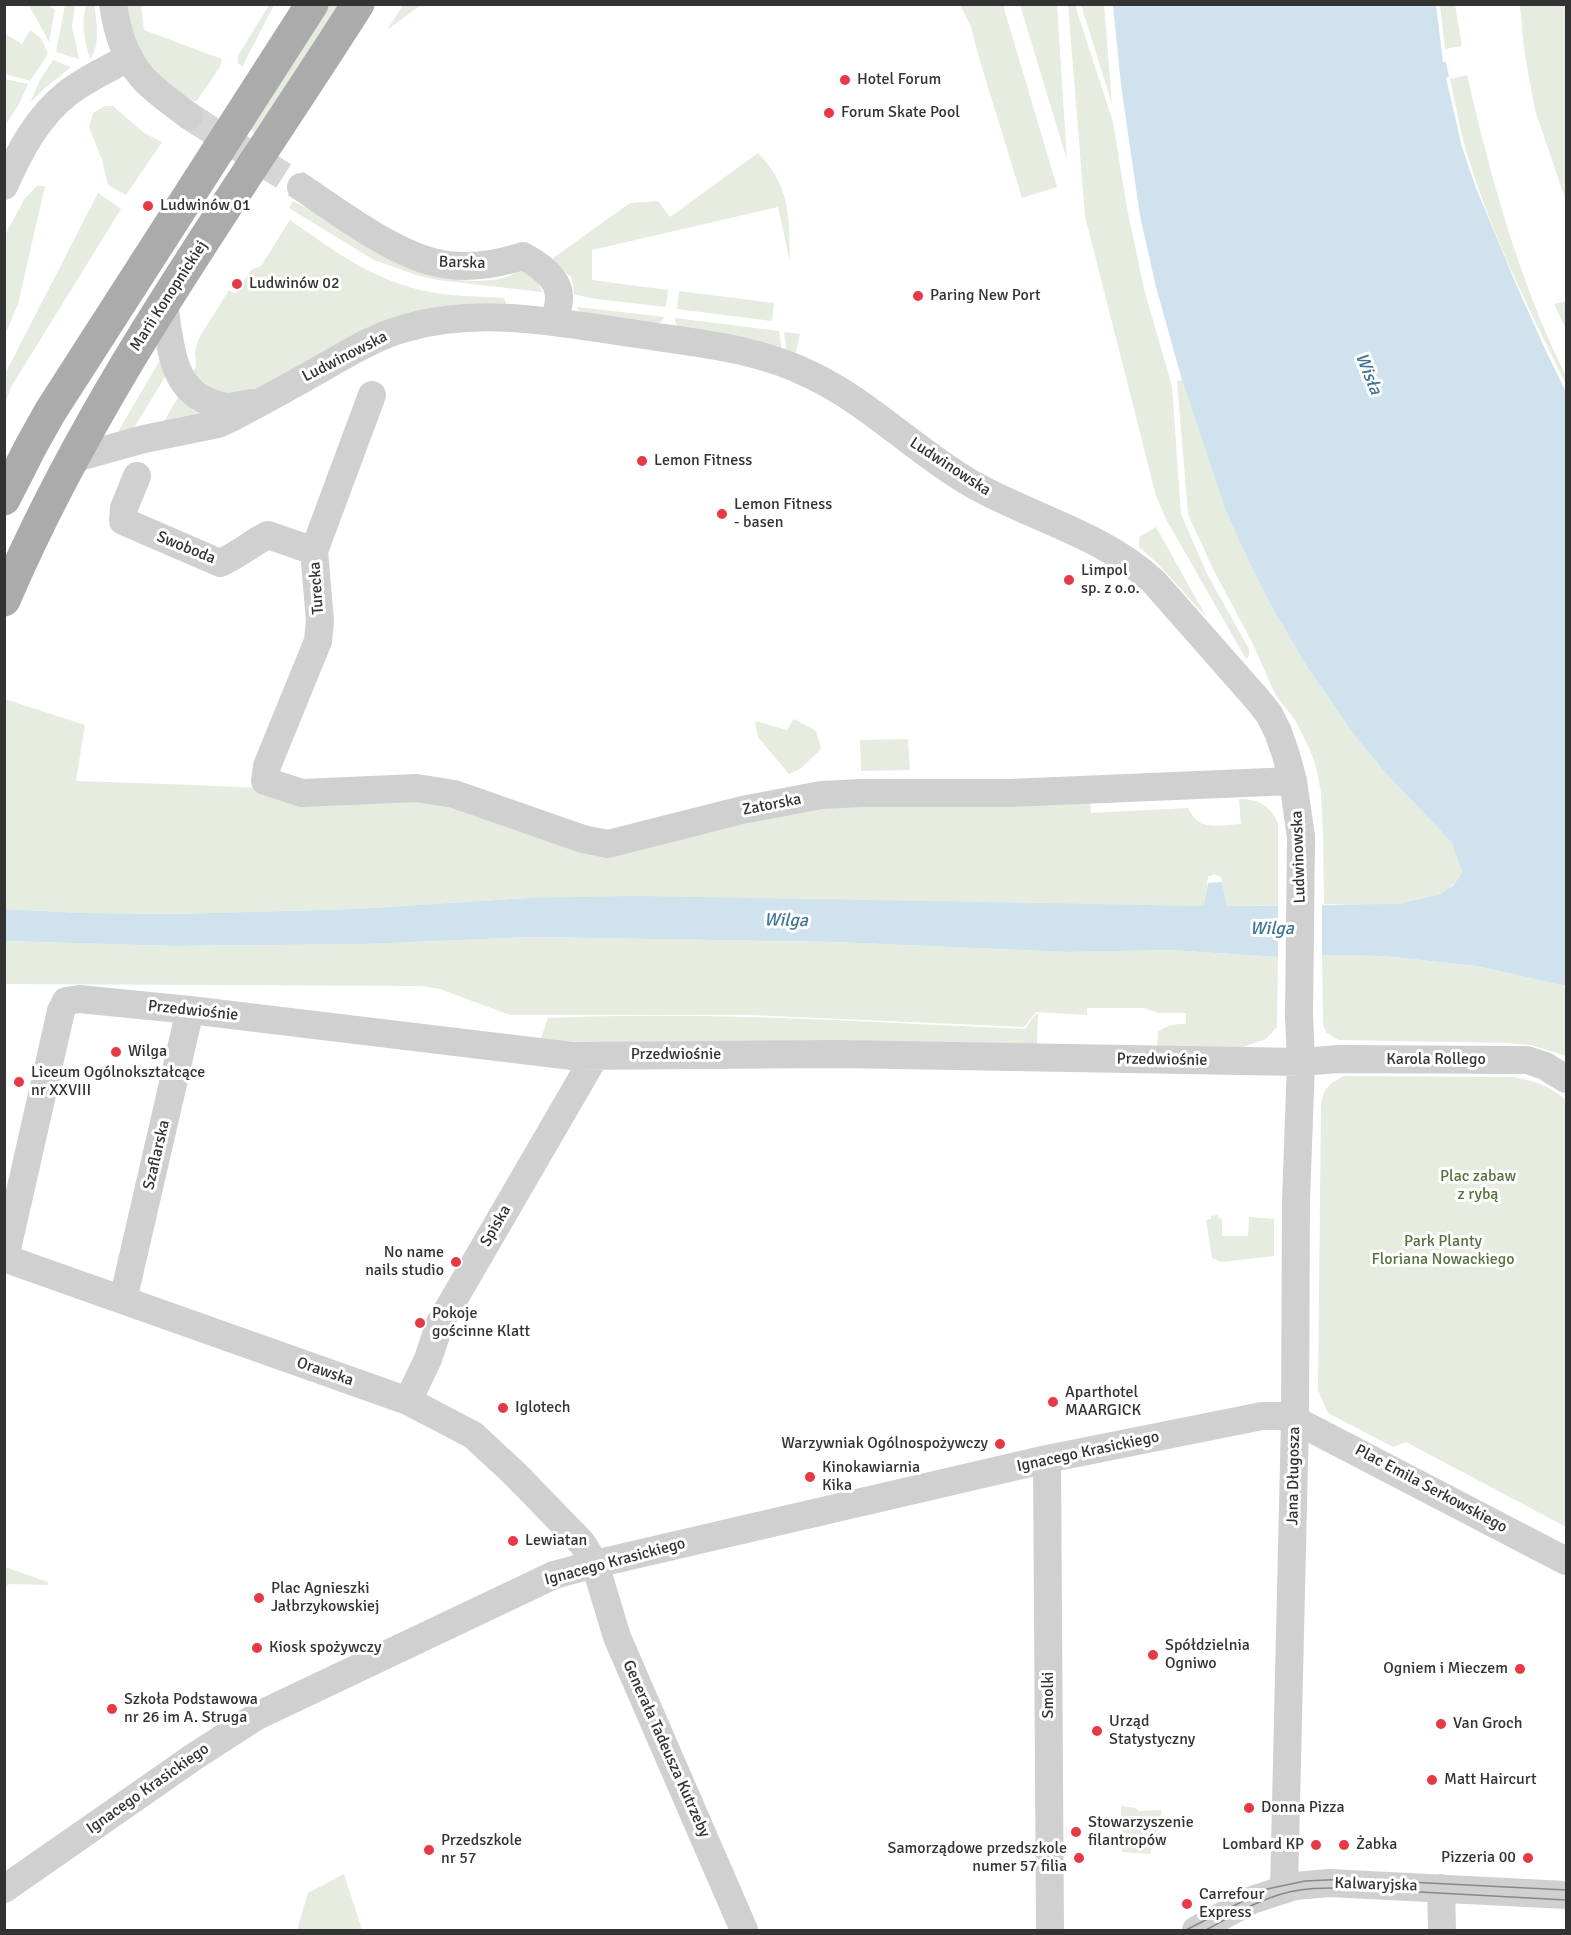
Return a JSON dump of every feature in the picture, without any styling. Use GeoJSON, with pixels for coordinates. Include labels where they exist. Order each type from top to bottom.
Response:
{"type":"FeatureCollection","features":[{"type":"Feature","properties":{"kind":"main road"},"geometry":{"type":"LineString","coordinates":[[4,499],[50,412],[312,4]]}},
{"type":"Feature","properties":{"kind":"main road","name":"Marii Konopnickiej"},"geometry":{"type":"LineString","coordinates":[[4,600],[41,520],[108,394],[358,4]]}},
{"type":"Feature","properties":{"kind":"street"},"geometry":{"type":"LineString","coordinates":[[113,4],[117,31],[129,57],[142,77],[189,116]]}},
{"type":"Feature","properties":{"kind":"street"},"geometry":{"type":"LineString","coordinates":[[4,186],[23,146],[48,111],[75,88],[129,57]]}},
{"type":"Feature","properties":{"kind":"street","name":"Barska"},"geometry":{"type":"LineString","coordinates":[[302,187],[376,236],[431,262],[468,266],[499,264],[523,256],[541,266],[554,282],[560,300],[554,322]]}},
{"type":"Feature","properties":{"kind":"street","name":"Ludwinowska"},"geometry":{"type":"LineString","coordinates":[[164,304],[177,372],[188,389],[200,399],[229,407],[274,395]]}},
{"type":"Feature","properties":{"kind":"street","name":"Ludwinowska"},"geometry":{"type":"LineString","coordinates":[[72,459],[144,439],[218,424],[382,336],[437,321],[499,316],[554,322],[724,347],[768,357],[811,375],[848,395],[971,483],[1002,500],[1090,538],[1139,569],[1154,582],[1269,714],[1278,732],[1293,781],[1301,837],[1299,1016],[1301,1062]]}},
{"type":"Feature","properties":{"kind":"street","name":"Turecka"},"geometry":{"type":"LineString","coordinates":[[264,781],[267,766],[318,641],[320,621],[314,551],[372,395]]}},
{"type":"Feature","properties":{"kind":"street","name":"Swoboda"},"geometry":{"type":"LineString","coordinates":[[137,476],[124,508],[123,521],[220,563],[268,535],[314,551]]}},
{"type":"Feature","properties":{"kind":"street","name":"Zatorska"},"geometry":{"type":"LineString","coordinates":[[264,781],[302,793],[417,788],[454,794],[583,839],[608,844],[742,810],[821,795],[1009,793],[1293,781]]}},
{"type":"Feature","properties":{"kind":"street","name":"Przedwiośnie"},"geometry":{"type":"LineString","coordinates":[[5,1258],[61,1011],[66,1001],[79,999],[190,1010],[572,1056],[838,1054],[1301,1062]]}},
{"type":"Feature","properties":{"kind":"street","name":"Szaflarska"},"geometry":{"type":"LineString","coordinates":[[123,1300],[190,1010]]}},
{"type":"Feature","properties":{"kind":"street","name":"Spiska"},"geometry":{"type":"LineString","coordinates":[[408,1401],[429,1359],[440,1323],[595,1056]]}},
{"type":"Feature","properties":{"kind":"street","name":"Karola Rollego"},"geometry":{"type":"LineString","coordinates":[[1301,1062],[1339,1059],[1527,1060],[1545,1066],[1566,1079]]}},
{"type":"Feature","properties":{"kind":"street","name":"Jana Długosza"},"geometry":{"type":"LineString","coordinates":[[1284,1889],[1295,1420],[1296,1202],[1301,1062]]}},
{"type":"Feature","properties":{"kind":"street","name":"Orawska"},"geometry":{"type":"LineString","coordinates":[[5,1258],[408,1401],[473,1435],[515,1474],[582,1544],[595,1564]]}},
{"type":"Feature","properties":{"kind":"street","name":"Ignacego Krasickiego"},"geometry":{"type":"LineString","coordinates":[[4,1889],[195,1756],[257,1716],[554,1575],[1047,1460],[1262,1416],[1280,1416],[1295,1420]]}},
{"type":"Feature","properties":{"kind":"street","name":"Plac Emila Serkowskiego"},"geometry":{"type":"LineString","coordinates":[[1295,1420],[1566,1561]]}},
{"type":"Feature","properties":{"kind":"street","name":"Smolki"},"geometry":{"type":"LineString","coordinates":[[1047,1460],[1050,1930]]}},
{"type":"Feature","properties":{"kind":"street","name":"Generała Tadeusza Kutrzeby"},"geometry":{"type":"LineString","coordinates":[[595,1564],[617,1637],[744,1930]]}},
{"type":"Feature","properties":{"kind":"street","name":"Kalwaryjska"},"geometry":{"type":"LineString","coordinates":[[1196,1930],[1252,1900],[1295,1886],[1329,1883],[1566,1895]]}},
{"type":"Feature","properties":{"kind":"street"},"geometry":{"type":"LineString","coordinates":[[1441,1888],[1442,1930]]}},
{"type":"Feature","properties":{"kind":"green space"},"geometry":{"type":"Polygon","coordinates":[[[29,5],[48,5],[55,10],[49,42],[29,5]]]}},
{"type":"Feature","properties":{"kind":"green space"},"geometry":{"type":"Polygon","coordinates":[[[65,5],[75,5],[72,26],[79,59],[56,52],[65,5]]]}},
{"type":"Feature","properties":{"kind":"green space"},"geometry":{"type":"Polygon","coordinates":[[[86,5],[95,5],[97,26],[96,46],[90,59],[84,32],[86,5]]]}},
{"type":"Feature","properties":{"kind":"green space"},"geometry":{"type":"Polygon","coordinates":[[[126,5],[141,5],[144,30],[222,59],[220,67],[196,102],[166,82],[147,63],[136,44],[126,5]]]}},
{"type":"Feature","properties":{"kind":"green space"},"geometry":{"type":"Polygon","coordinates":[[[269,5],[274,5],[242,67],[238,63],[238,56],[269,5]]]}},
{"type":"Feature","properties":{"kind":"green space"},"geometry":{"type":"Polygon","coordinates":[[[328,5],[344,5],[260,137],[248,128],[328,5]]]}},
{"type":"Feature","properties":{"kind":"green space"},"geometry":{"type":"Polygon","coordinates":[[[403,5],[421,5],[387,30],[403,5]]]}},
{"type":"Feature","properties":{"kind":"green space"},"geometry":{"type":"Polygon","coordinates":[[[960,5],[1003,5],[1057,187],[1022,198],[971,27],[960,5]]]}},
{"type":"Feature","properties":{"kind":"green space"},"geometry":{"type":"Polygon","coordinates":[[[1020,5],[1057,5],[1067,160],[1020,5]]]}},
{"type":"Feature","properties":{"kind":"green space"},"geometry":{"type":"Polygon","coordinates":[[[1068,5],[1075,5],[1113,122],[1127,208],[1144,289],[1172,386],[1181,514],[1207,574],[1249,649],[1249,656],[1246,659],[1166,519],[1156,496],[1085,216],[1068,5]]]}},
{"type":"Feature","properties":{"kind":"green space"},"geometry":{"type":"Polygon","coordinates":[[[1081,5],[1104,5],[1112,104],[1081,5]]]}},
{"type":"Feature","properties":{"kind":"green space"},"geometry":{"type":"Polygon","coordinates":[[[1440,5],[1455,5],[1462,46],[1445,49],[1440,5]]]}},
{"type":"Feature","properties":{"kind":"green space"},"geometry":{"type":"Polygon","coordinates":[[[1520,5],[1566,5],[1566,201],[1535,110],[1524,50],[1520,5]]]}},
{"type":"Feature","properties":{"kind":"green space"},"geometry":{"type":"Polygon","coordinates":[[[30,30],[41,38],[48,54],[30,81],[5,74],[5,34],[22,44],[30,30]]]}},
{"type":"Feature","properties":{"kind":"green space"},"geometry":{"type":"Polygon","coordinates":[[[53,60],[71,67],[30,103],[40,80],[53,60]]]}},
{"type":"Feature","properties":{"kind":"green space"},"geometry":{"type":"Polygon","coordinates":[[[1467,75],[1508,228],[1534,304],[1566,376],[1566,384],[1510,268],[1475,178],[1463,139],[1450,79],[1467,75]]]}},
{"type":"Feature","properties":{"kind":"green space"},"geometry":{"type":"Polygon","coordinates":[[[5,79],[28,84],[5,126],[5,79]]]}},
{"type":"Feature","properties":{"kind":"green space"},"geometry":{"type":"Polygon","coordinates":[[[105,106],[113,106],[144,133],[162,142],[126,195],[108,185],[102,160],[89,127],[93,113],[105,106]]]}},
{"type":"Feature","properties":{"kind":"green space"},"geometry":{"type":"Polygon","coordinates":[[[758,153],[777,178],[786,203],[790,262],[778,207],[592,250],[592,280],[668,290],[666,307],[589,298],[574,294],[572,278],[552,261],[553,258],[630,203],[658,201],[670,217],[758,153]]]}},
{"type":"Feature","properties":{"kind":"green space"},"geometry":{"type":"Polygon","coordinates":[[[37,186],[45,186],[18,304],[5,335],[5,235],[25,198],[37,186]]]}},
{"type":"Feature","properties":{"kind":"green space"},"geometry":{"type":"Polygon","coordinates":[[[98,193],[121,209],[11,387],[5,403],[5,374],[98,193]]]}},
{"type":"Feature","properties":{"kind":"green space"},"geometry":{"type":"Polygon","coordinates":[[[293,201],[434,276],[478,281],[501,278],[520,270],[538,281],[542,292],[438,280],[374,260],[289,208],[293,201]]]}},
{"type":"Feature","properties":{"kind":"green space"},"geometry":{"type":"Polygon","coordinates":[[[290,220],[356,264],[391,281],[439,294],[504,298],[507,306],[226,399],[189,380],[196,366],[195,351],[199,338],[229,290],[235,294],[251,270],[261,266],[290,220]]]}},
{"type":"Feature","properties":{"kind":"green space"},"geometry":{"type":"Polygon","coordinates":[[[679,291],[774,303],[772,321],[677,309],[679,291]]]}},
{"type":"Feature","properties":{"kind":"green space"},"geometry":{"type":"Polygon","coordinates":[[[1566,301],[1566,329],[1554,304],[1566,301]]]}},
{"type":"Feature","properties":{"kind":"green space"},"geometry":{"type":"Polygon","coordinates":[[[577,307],[665,317],[656,327],[579,311],[577,307]]]}},
{"type":"Feature","properties":{"kind":"green space"},"geometry":{"type":"Polygon","coordinates":[[[675,318],[779,331],[782,352],[680,331],[675,318]]]}},
{"type":"Feature","properties":{"kind":"green space"},"geometry":{"type":"Polygon","coordinates":[[[784,332],[800,334],[795,357],[787,354],[784,332]]]}},
{"type":"Feature","properties":{"kind":"green space"},"geometry":{"type":"Polygon","coordinates":[[[160,360],[168,372],[132,431],[120,432],[119,430],[160,360]]]}},
{"type":"Feature","properties":{"kind":"green space"},"geometry":{"type":"Polygon","coordinates":[[[1182,380],[1225,509],[1269,602],[1306,665],[1355,736],[1383,770],[1452,843],[1462,872],[1451,887],[1438,895],[1423,900],[1389,905],[1324,904],[1321,793],[1316,767],[1295,720],[1275,694],[1252,642],[1213,569],[1188,514],[1177,381],[1182,380]]]}},
{"type":"Feature","properties":{"kind":"green space"},"geometry":{"type":"Polygon","coordinates":[[[180,394],[204,412],[160,428],[180,394]]]}},
{"type":"Feature","properties":{"kind":"green space"},"geometry":{"type":"Polygon","coordinates":[[[1156,527],[1207,618],[1158,564],[1139,547],[1139,537],[1156,527]]]}},
{"type":"Feature","properties":{"kind":"green space"},"geometry":{"type":"Polygon","coordinates":[[[5,699],[85,725],[76,781],[420,796],[564,838],[810,803],[1090,799],[1091,813],[1188,808],[1192,816],[1204,824],[1225,825],[1241,824],[1239,799],[1252,800],[1267,807],[1278,823],[1278,905],[1227,906],[1221,877],[1213,874],[1208,876],[1205,906],[527,898],[356,909],[177,914],[5,909],[5,699]]]}},
{"type":"Feature","properties":{"kind":"green space"},"geometry":{"type":"Polygon","coordinates":[[[794,719],[816,731],[821,749],[800,769],[789,774],[758,737],[755,721],[787,730],[794,719]]]}},
{"type":"Feature","properties":{"kind":"green space"},"geometry":{"type":"Polygon","coordinates":[[[908,739],[910,770],[861,771],[860,740],[908,739]]]}},
{"type":"Feature","properties":{"kind":"green space"},"geometry":{"type":"Polygon","coordinates":[[[532,937],[835,942],[1068,952],[1170,950],[1278,957],[1277,1027],[1266,1039],[1240,1048],[1157,1046],[1158,1032],[1171,1025],[1186,1024],[1186,1013],[1158,1013],[1144,1008],[1087,1008],[1087,1015],[1036,1012],[1024,1027],[750,1015],[510,1015],[440,989],[421,986],[5,984],[5,941],[175,946],[366,944],[532,937]]]}},
{"type":"Feature","properties":{"kind":"green space"},"geometry":{"type":"Polygon","coordinates":[[[1322,955],[1383,956],[1477,966],[1562,985],[1566,989],[1566,1056],[1531,1045],[1506,1043],[1338,1040],[1326,1032],[1323,1024],[1322,955]]]}},
{"type":"Feature","properties":{"kind":"green space"},"geometry":{"type":"Polygon","coordinates":[[[1038,1014],[1037,1043],[1032,1050],[540,1041],[548,1018],[727,1017],[1025,1029],[1038,1014]]]}},
{"type":"Feature","properties":{"kind":"green space","name":"Park Planty Floriana Nowackiego"},"geometry":{"type":"Polygon","coordinates":[[[1344,1076],[1512,1077],[1541,1084],[1566,1100],[1566,1527],[1406,1442],[1393,1447],[1328,1413],[1318,1390],[1321,1105],[1323,1094],[1328,1087],[1344,1076]]]}},
{"type":"Feature","properties":{"kind":"green space"},"geometry":{"type":"Polygon","coordinates":[[[1218,1215],[1218,1218],[1222,1219],[1222,1236],[1248,1236],[1249,1217],[1274,1219],[1274,1256],[1222,1262],[1212,1258],[1206,1220],[1218,1215]]]}},
{"type":"Feature","properties":{"kind":"green space"},"geometry":{"type":"Polygon","coordinates":[[[5,1567],[48,1582],[48,1585],[9,1584],[5,1588],[5,1567]]]}},
{"type":"Feature","properties":{"kind":"green space"},"geometry":{"type":"Polygon","coordinates":[[[1121,1806],[1136,1808],[1138,1811],[1162,1810],[1150,1854],[1122,1852],[1121,1806]]]}},
{"type":"Feature","properties":{"kind":"green space"},"geometry":{"type":"Polygon","coordinates":[[[344,1874],[362,1930],[297,1930],[308,1893],[344,1874]]]}},
{"type":"Feature","properties":{"kind":"water","name":"Wisła"},"geometry":{"type":"Polygon","coordinates":[[[1113,5],[1436,5],[1443,62],[1446,62],[1449,77],[1446,78],[1462,147],[1476,188],[1519,291],[1566,392],[1566,986],[1477,966],[1383,956],[1278,957],[1170,950],[1068,952],[835,942],[532,937],[366,944],[175,946],[5,941],[5,909],[177,914],[356,909],[527,898],[635,896],[1204,906],[1208,883],[1222,882],[1227,906],[1399,904],[1438,895],[1453,886],[1462,872],[1452,843],[1383,770],[1355,736],[1306,665],[1269,602],[1225,509],[1182,380],[1156,287],[1140,216],[1121,85],[1113,5]]]}},
{"type":"Feature","properties":{"kind":"pier"},"geometry":{"type":"Polygon","coordinates":[[[1322,901],[1322,958],[1278,960],[1278,902],[1322,901]]]}},
{"type":"Feature","properties":{"kind":"tunnel"},"geometry":{"type":"LineString","coordinates":[[189,116],[301,187]]}},
{"type":"Feature","properties":{"kind":"tram line"},"geometry":{"type":"LineString","coordinates":[[1186,1930],[1267,1889],[1305,1881],[1349,1879],[1566,1890]]}},
{"type":"Feature","properties":{"kind":"tram line"},"geometry":{"type":"LineString","coordinates":[[1206,1930],[1275,1896],[1311,1888],[1566,1900]]}},
{"type":"Feature","properties":{"kind":"place","name":"Hotel Forum"},"geometry":{"type":"Point","coordinates":[845,80]}},
{"type":"Feature","properties":{"kind":"place","name":"Forum Skate Pool"},"geometry":{"type":"Point","coordinates":[829,113]}},
{"type":"Feature","properties":{"kind":"place","name":"Ludwinów 01"},"geometry":{"type":"Point","coordinates":[148,206]}},
{"type":"Feature","properties":{"kind":"place","name":"Ludwinów 02"},"geometry":{"type":"Point","coordinates":[237,284]}},
{"type":"Feature","properties":{"kind":"place","name":"Paring New Port"},"geometry":{"type":"Point","coordinates":[918,296]}},
{"type":"Feature","properties":{"kind":"place","name":"Lemon Fitness"},"geometry":{"type":"Point","coordinates":[642,461]}},
{"type":"Feature","properties":{"kind":"place","name":"Lemon Fitness - basen"},"geometry":{"type":"Point","coordinates":[722,514]}},
{"type":"Feature","properties":{"kind":"place","name":"Limpol sp. z o.o."},"geometry":{"type":"Point","coordinates":[1069,580]}},
{"type":"Feature","properties":{"kind":"place","name":"Wilga"},"geometry":{"type":"Point","coordinates":[116,1052]}},
{"type":"Feature","properties":{"kind":"place","name":"Liceum Ogólnokształcące nr XXVIII"},"geometry":{"type":"Point","coordinates":[19,1082]}},
{"type":"Feature","properties":{"kind":"place","name":"No name nails studio"},"geometry":{"type":"Point","coordinates":[456,1262]}},
{"type":"Feature","properties":{"kind":"place","name":"Pokoje gościnne Klatt"},"geometry":{"type":"Point","coordinates":[420,1323]}},
{"type":"Feature","properties":{"kind":"place","name":"Aparthotel MAARGICK"},"geometry":{"type":"Point","coordinates":[1053,1402]}},
{"type":"Feature","properties":{"kind":"place","name":"Iglotech"},"geometry":{"type":"Point","coordinates":[503,1408]}},
{"type":"Feature","properties":{"kind":"place","name":"Warzywniak Ogólnospożywczy"},"geometry":{"type":"Point","coordinates":[1000,1444]}},
{"type":"Feature","properties":{"kind":"place","name":"Kinokawiarnia Kika"},"geometry":{"type":"Point","coordinates":[810,1477]}},
{"type":"Feature","properties":{"kind":"place","name":"Lewiatan"},"geometry":{"type":"Point","coordinates":[513,1541]}},
{"type":"Feature","properties":{"kind":"place","name":"Plac Agnieszki Jałbrzykowskiej"},"geometry":{"type":"Point","coordinates":[259,1598]}},
{"type":"Feature","properties":{"kind":"place","name":"Kiosk spożywczy"},"geometry":{"type":"Point","coordinates":[257,1648]}},
{"type":"Feature","properties":{"kind":"place","name":"Spółdzielnia Ogniwo"},"geometry":{"type":"Point","coordinates":[1153,1655]}},
{"type":"Feature","properties":{"kind":"place","name":"Ogniem i Mieczem"},"geometry":{"type":"Point","coordinates":[1520,1669]}},
{"type":"Feature","properties":{"kind":"place","name":"Szkoła Podstawowa nr 26 im A. Struga"},"geometry":{"type":"Point","coordinates":[112,1709]}},
{"type":"Feature","properties":{"kind":"place","name":"Van Groch"},"geometry":{"type":"Point","coordinates":[1441,1724]}},
{"type":"Feature","properties":{"kind":"place","name":"Urząd Statystyczny"},"geometry":{"type":"Point","coordinates":[1097,1731]}},
{"type":"Feature","properties":{"kind":"place","name":"Matt Haircurt"},"geometry":{"type":"Point","coordinates":[1432,1780]}},
{"type":"Feature","properties":{"kind":"place","name":"Donna Pizza"},"geometry":{"type":"Point","coordinates":[1249,1808]}},
{"type":"Feature","properties":{"kind":"place","name":"Stowarzyszenie filantropów"},"geometry":{"type":"Point","coordinates":[1076,1832]}},
{"type":"Feature","properties":{"kind":"place","name":"Lombard KP"},"geometry":{"type":"Point","coordinates":[1316,1845]}},
{"type":"Feature","properties":{"kind":"place","name":"Żabka"},"geometry":{"type":"Point","coordinates":[1344,1845]}},
{"type":"Feature","properties":{"kind":"place","name":"Przedszkole nr 57"},"geometry":{"type":"Point","coordinates":[429,1850]}},
{"type":"Feature","properties":{"kind":"place","name":"Samorządowe przedszkole numer 57 filia"},"geometry":{"type":"Point","coordinates":[1079,1858]}},
{"type":"Feature","properties":{"kind":"place","name":"Pizzeria 00"},"geometry":{"type":"Point","coordinates":[1528,1858]}},
{"type":"Feature","properties":{"kind":"place","name":"Carrefour Express"},"geometry":{"type":"Point","coordinates":[1187,1904]}},
{"type":"Feature","properties":{"kind":"park label","name":"Plac zabaw z rybą"},"geometry":{"type":"Point","coordinates":[1478,1186]}}]}
